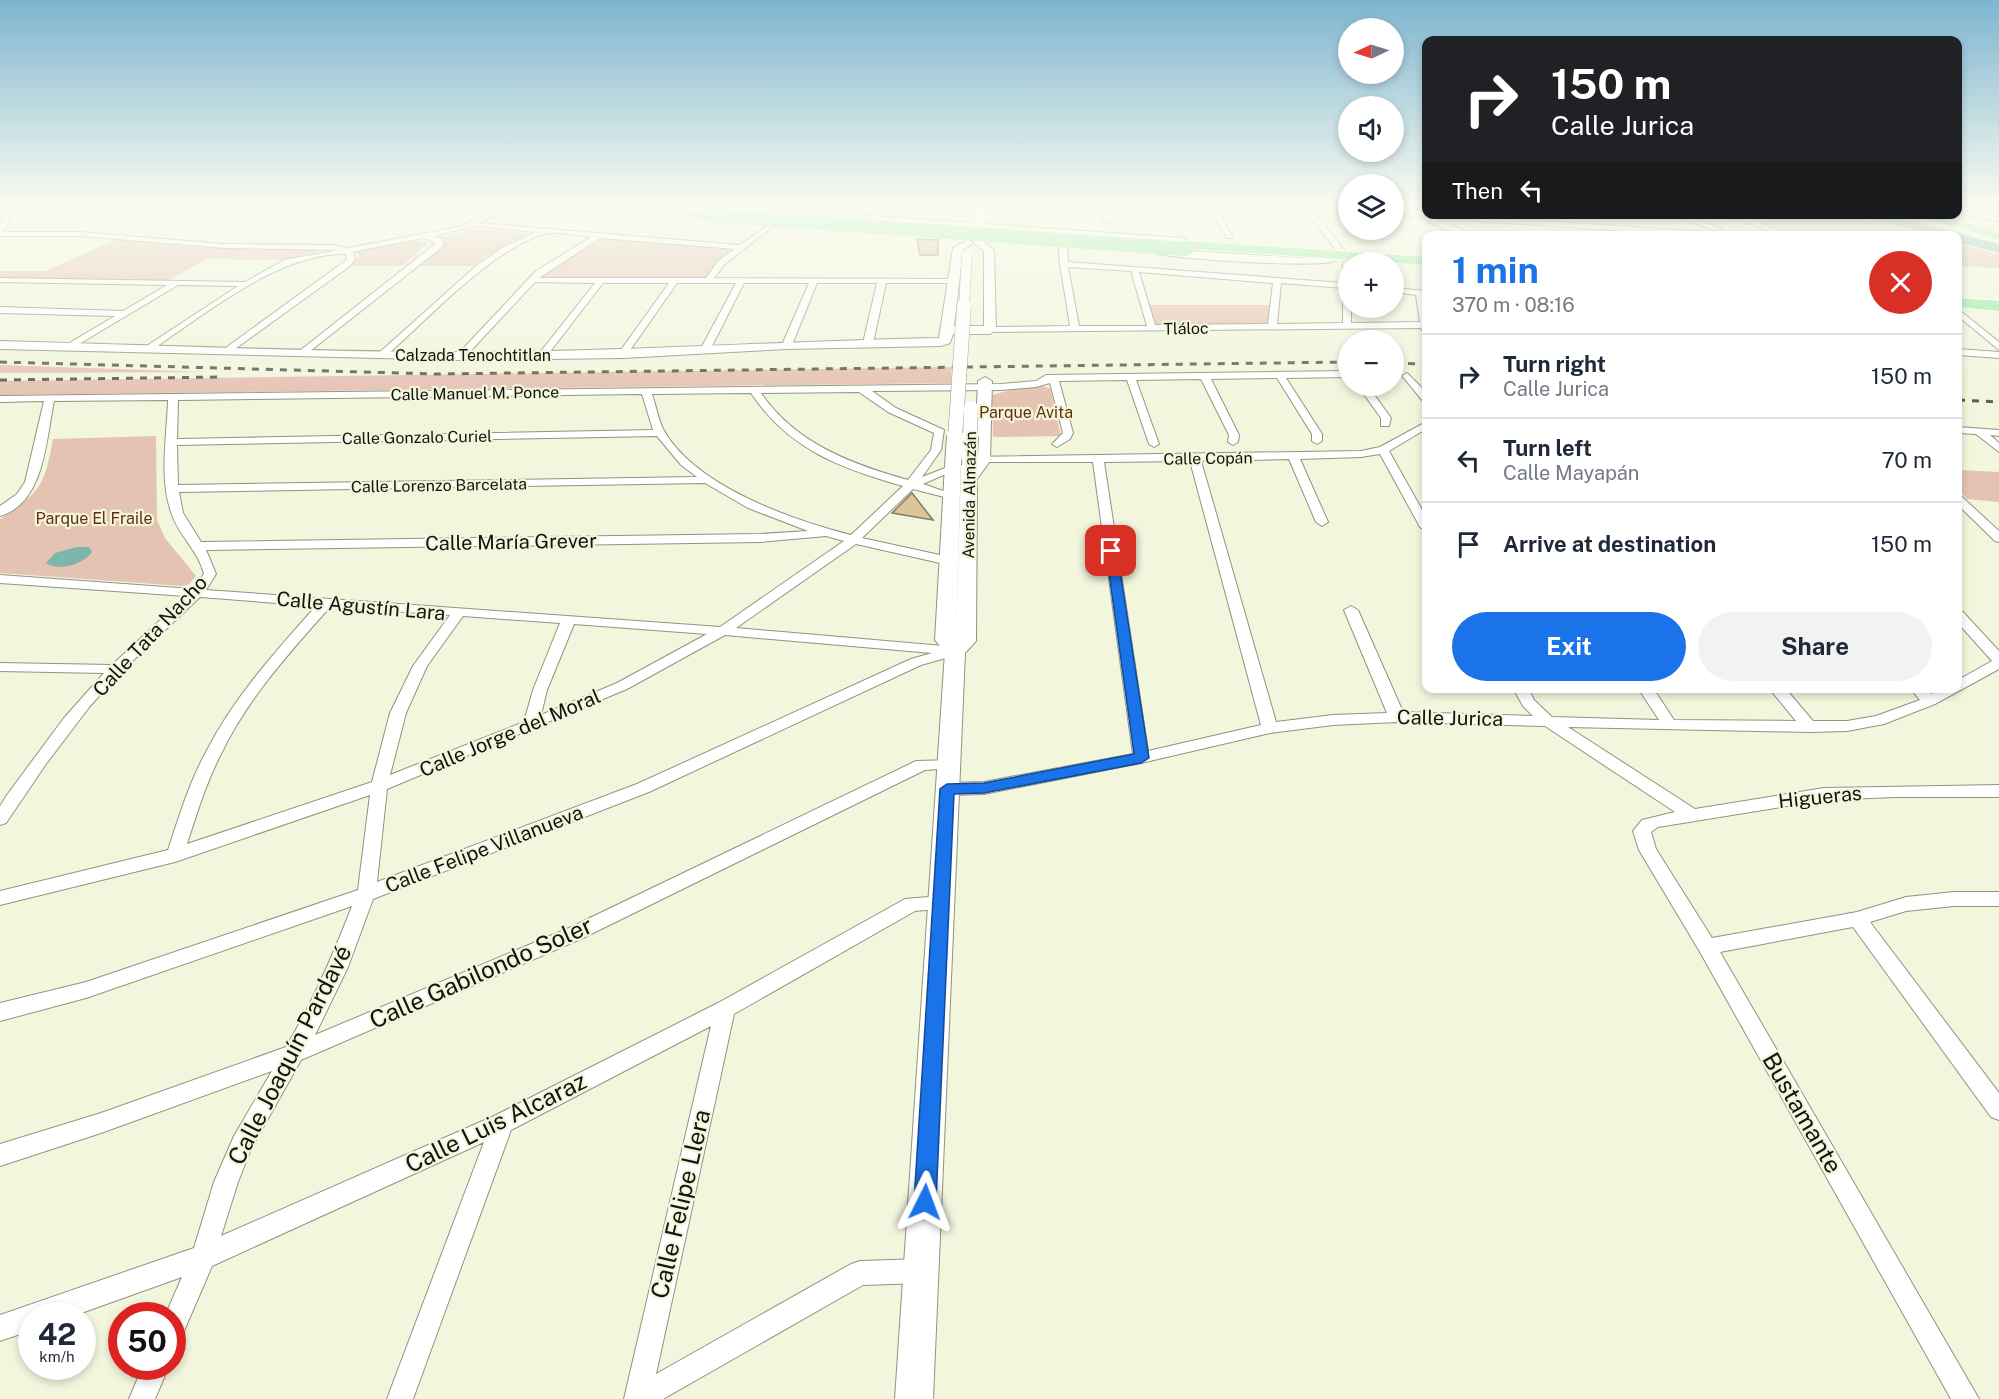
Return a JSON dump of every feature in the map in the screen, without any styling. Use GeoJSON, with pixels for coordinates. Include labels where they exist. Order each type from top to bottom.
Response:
{"type":"FeatureCollection","features":[{"type":"Feature","properties":{"kind":"highway"},"geometry":{"type":"LineString","coordinates":[[1962,297],[1999,300]]}},
{"type":"Feature","properties":{"kind":"highway"},"geometry":{"type":"LineString","coordinates":[[1962,308],[1994,307]]}},
{"type":"Feature","properties":{"kind":"street"},"geometry":{"type":"LineString","coordinates":[[147,349],[275,268]]}},
{"type":"Feature","properties":{"kind":"street"},"geometry":{"type":"LineString","coordinates":[[225,352],[341,268]]}},
{"type":"Feature","properties":{"kind":"street"},"geometry":{"type":"LineString","coordinates":[[302,353],[410,268]]}},
{"type":"Feature","properties":{"kind":"street"},"geometry":{"type":"LineString","coordinates":[[383,354],[479,268]]}},
{"type":"Feature","properties":{"kind":"street"},"geometry":{"type":"LineString","coordinates":[[461,356],[547,268]]}},
{"type":"Feature","properties":{"kind":"street"},"geometry":{"type":"LineString","coordinates":[[709,280],[717,268]]}},
{"type":"Feature","properties":{"kind":"street"},"geometry":{"type":"LineString","coordinates":[[946,336],[955,268]]}},
{"type":"Feature","properties":{"kind":"street","name":"Avenida Almazán"},"geometry":{"type":"LineString","coordinates":[[914,1399],[955,651],[966,641],[968,483],[965,462],[973,268]]}},
{"type":"Feature","properties":{"kind":"street"},"geometry":{"type":"LineString","coordinates":[[989,268],[990,330]]}},
{"type":"Feature","properties":{"kind":"street"},"geometry":{"type":"LineString","coordinates":[[1065,268],[1075,330]]}},
{"type":"Feature","properties":{"kind":"street"},"geometry":{"type":"LineString","coordinates":[[1114,268],[1338,285]]}},
{"type":"Feature","properties":{"kind":"street"},"geometry":{"type":"LineString","coordinates":[[1134,270],[1152,329]]}},
{"type":"Feature","properties":{"kind":"street"},"geometry":{"type":"LineString","coordinates":[[0,280],[247,284]]}},
{"type":"Feature","properties":{"kind":"street"},"geometry":{"type":"LineString","coordinates":[[533,280],[953,281]]}},
{"type":"Feature","properties":{"kind":"street"},"geometry":{"type":"LineString","coordinates":[[543,355],[601,280]]}},
{"type":"Feature","properties":{"kind":"street"},"geometry":{"type":"LineString","coordinates":[[705,350],[742,280]]}},
{"type":"Feature","properties":{"kind":"street"},"geometry":{"type":"LineString","coordinates":[[868,343],[882,280]]}},
{"type":"Feature","properties":{"kind":"street"},"geometry":{"type":"LineString","coordinates":[[623,354],[674,281]]}},
{"type":"Feature","properties":{"kind":"street"},"geometry":{"type":"LineString","coordinates":[[787,345],[814,281]]}},
{"type":"Feature","properties":{"kind":"street"},"geometry":{"type":"LineString","coordinates":[[1272,327],[1277,281]]}},
{"type":"Feature","properties":{"kind":"street"},"geometry":{"type":"LineString","coordinates":[[69,347],[175,284]]}},
{"type":"Feature","properties":{"kind":"street"},"geometry":{"type":"LineString","coordinates":[[1404,291],[1422,292]]}},
{"type":"Feature","properties":{"kind":"street"},"geometry":{"type":"LineString","coordinates":[[951,309],[990,309]]}},
{"type":"Feature","properties":{"kind":"street"},"geometry":{"type":"LineString","coordinates":[[0,310],[124,314]]}},
{"type":"Feature","properties":{"kind":"street"},"geometry":{"type":"LineString","coordinates":[[1962,312],[1999,347]]}},
{"type":"Feature","properties":{"kind":"street"},"geometry":{"type":"LineString","coordinates":[[1347,318],[1347,326]]}},
{"type":"Feature","properties":{"kind":"street","name":"Tláloc"},"geometry":{"type":"LineString","coordinates":[[946,336],[990,330],[1347,326],[1422,328]]}},
{"type":"Feature","properties":{"kind":"street","name":"Calzada Tenochtitlan"},"geometry":{"type":"LineString","coordinates":[[0,345],[461,356],[623,354],[868,343],[946,336]]}},
{"type":"Feature","properties":{"kind":"street"},"geometry":{"type":"LineString","coordinates":[[1962,352],[1999,355]]}},
{"type":"Feature","properties":{"kind":"street","name":"Calle Manuel M. Ponce"},"geometry":{"type":"LineString","coordinates":[[0,399],[951,387],[1036,384],[1054,379],[1338,374]]}},
{"type":"Feature","properties":{"kind":"street"},"geometry":{"type":"LineString","coordinates":[[1280,375],[1317,434],[1317,441]]}},
{"type":"Feature","properties":{"kind":"street"},"geometry":{"type":"LineString","coordinates":[[1205,376],[1234,435],[1233,442]]}},
{"type":"Feature","properties":{"kind":"street"},"geometry":{"type":"LineString","coordinates":[[1407,376],[1422,393]]}},
{"type":"Feature","properties":{"kind":"street"},"geometry":{"type":"LineString","coordinates":[[1131,378],[1154,444]]}},
{"type":"Feature","properties":{"kind":"street"},"geometry":{"type":"LineString","coordinates":[[1054,379],[1068,433],[1057,444]]}},
{"type":"Feature","properties":{"kind":"street"},"geometry":{"type":"LineString","coordinates":[[910,485],[965,462],[985,384]]}},
{"type":"Feature","properties":{"kind":"street","name":"Calle Jorge del Moral"},"geometry":{"type":"LineString","coordinates":[[0,898],[175,855],[379,786],[622,686],[723,631],[852,541],[910,485],[936,450],[940,432],[892,410],[860,388]]}},
{"type":"Feature","properties":{"kind":"street"},"geometry":{"type":"LineString","coordinates":[[754,390],[771,416],[811,446],[854,467],[952,496]]}},
{"type":"Feature","properties":{"kind":"street"},"geometry":{"type":"LineString","coordinates":[[646,391],[660,433],[677,453],[707,480],[768,512],[825,533],[852,541],[949,561]]}},
{"type":"Feature","properties":{"kind":"street"},"geometry":{"type":"LineString","coordinates":[[1370,396],[1386,418],[1385,423]]}},
{"type":"Feature","properties":{"kind":"street","name":"Calle Tata Nacho"},"geometry":{"type":"LineString","coordinates":[[0,819],[38,762],[116,669],[196,594],[210,574],[206,559],[180,520],[172,489],[173,397]]}},
{"type":"Feature","properties":{"kind":"street"},"geometry":{"type":"LineString","coordinates":[[0,512],[21,496],[31,482],[50,399]]}},
{"type":"Feature","properties":{"kind":"street","name":"Calle Copán"},"geometry":{"type":"LineString","coordinates":[[965,462],[1361,454],[1383,450],[1422,427]]}},
{"type":"Feature","properties":{"kind":"street"},"geometry":{"type":"LineString","coordinates":[[1962,430],[1999,433]]}},
{"type":"Feature","properties":{"kind":"street"},"geometry":{"type":"LineString","coordinates":[[1978,431],[1999,449]]}},
{"type":"Feature","properties":{"kind":"street","name":"Calle Gonzalo Curiel"},"geometry":{"type":"LineString","coordinates":[[173,442],[660,433]]}},
{"type":"Feature","properties":{"kind":"street"},"geometry":{"type":"LineString","coordinates":[[1383,450],[1422,519]]}},
{"type":"Feature","properties":{"kind":"street"},"geometry":{"type":"LineString","coordinates":[[1294,457],[1322,522]]}},
{"type":"Feature","properties":{"kind":"street"},"geometry":{"type":"LineString","coordinates":[[1195,458],[1270,728]]}},
{"type":"Feature","properties":{"kind":"street"},"geometry":{"type":"LineString","coordinates":[[1098,460],[1141,758]]}},
{"type":"Feature","properties":{"kind":"street","name":"Avenida Almazán"},"geometry":{"type":"LineString","coordinates":[[955,651],[945,640],[952,496],[965,462]]}},
{"type":"Feature","properties":{"kind":"street","name":"Calle Lorenzo Barcelata"},"geometry":{"type":"LineString","coordinates":[[172,489],[707,480]]}},
{"type":"Feature","properties":{"kind":"street"},"geometry":{"type":"LineString","coordinates":[[1962,503],[1999,538]]}},
{"type":"Feature","properties":{"kind":"street","name":"Calle María Grever"},"geometry":{"type":"LineString","coordinates":[[198,546],[760,538],[825,533]]}},
{"type":"Feature","properties":{"kind":"street","name":"Calle Agustín Lara"},"geometry":{"type":"LineString","coordinates":[[0,579],[327,602],[458,614],[723,631],[955,651]]}},
{"type":"Feature","properties":{"kind":"street"},"geometry":{"type":"LineString","coordinates":[[175,855],[202,776],[219,743],[273,663],[327,602]]}},
{"type":"Feature","properties":{"kind":"street"},"geometry":{"type":"LineString","coordinates":[[1351,610],[1397,717]]}},
{"type":"Feature","properties":{"kind":"street","name":"Calle Joaquín Pardavé"},"geometry":{"type":"LineString","coordinates":[[184,1302],[203,1257],[226,1182],[242,1143],[313,1020],[338,967],[366,894],[371,869],[379,786],[398,713],[420,666],[458,614]]}},
{"type":"Feature","properties":{"kind":"street"},"geometry":{"type":"LineString","coordinates":[[1962,620],[1999,662],[1962,684]]}},
{"type":"Feature","properties":{"kind":"street"},"geometry":{"type":"LineString","coordinates":[[531,725],[540,690],[568,621]]}},
{"type":"Feature","properties":{"kind":"street","name":"Calle Felipe Villanueva"},"geometry":{"type":"LineString","coordinates":[[0,1012],[86,990],[366,894],[644,788],[916,662],[955,651]]}},
{"type":"Feature","properties":{"kind":"street"},"geometry":{"type":"LineString","coordinates":[[0,667],[116,669]]}},
{"type":"Feature","properties":{"kind":"street"},"geometry":{"type":"LineString","coordinates":[[1523,693],[1528,703],[1548,721],[1692,814]]}},
{"type":"Feature","properties":{"kind":"street"},"geometry":{"type":"LineString","coordinates":[[1648,693],[1670,725]]}},
{"type":"Feature","properties":{"kind":"street"},"geometry":{"type":"LineString","coordinates":[[1780,693],[1810,728]]}},
{"type":"Feature","properties":{"kind":"street"},"geometry":{"type":"LineString","coordinates":[[1922,693],[1930,701]]}},
{"type":"Feature","properties":{"kind":"street","name":"Calle Jurica"},"geometry":{"type":"LineString","coordinates":[[948,776],[984,788],[1141,758],[1270,728],[1333,720],[1397,717],[1810,728],[1847,726],[1879,721],[1930,701],[1944,693]]}},
{"type":"Feature","properties":{"kind":"street","name":"Calle Gabilondo Soler"},"geometry":{"type":"LineString","coordinates":[[0,1155],[101,1123],[291,1055],[576,933],[922,765],[948,776]]}},
{"type":"Feature","properties":{"kind":"street","name":"Higueras"},"geometry":{"type":"LineString","coordinates":[[1643,828],[1658,821],[1692,814],[1848,792],[1999,791]]}},
{"type":"Feature","properties":{"kind":"street","name":"Bustamante"},"geometry":{"type":"LineString","coordinates":[[1643,828],[1642,835],[1647,850],[1707,947],[1966,1399]]}},
{"type":"Feature","properties":{"kind":"street"},"geometry":{"type":"LineString","coordinates":[[1707,947],[1857,919],[1906,904],[1954,899],[1999,899]]}},
{"type":"Feature","properties":{"kind":"street","name":"Calle Luis Alcaraz"},"geometry":{"type":"LineString","coordinates":[[76,1302],[203,1257],[502,1124],[725,1009],[912,904],[941,903]]}},
{"type":"Feature","properties":{"kind":"street"},"geometry":{"type":"LineString","coordinates":[[1857,919],[1999,1110]]}},
{"type":"Feature","properties":{"kind":"street","name":"Calle Felipe Llera"},"geometry":{"type":"LineString","coordinates":[[637,1399],[725,1009]]}},
{"type":"Feature","properties":{"kind":"street"},"geometry":{"type":"LineString","coordinates":[[400,1399],[502,1124]]}},
{"type":"Feature","properties":{"kind":"street"},"geometry":{"type":"LineString","coordinates":[[637,1399],[860,1273],[921,1271]]}},
{"type":"Feature","properties":{"kind":"street"},"geometry":{"type":"LineString","coordinates":[[0,1328],[18,1322]]}},
{"type":"Feature","properties":{"kind":"street"},"geometry":{"type":"LineString","coordinates":[[142,1399],[150,1380]]}},
{"type":"Feature","properties":{"kind":"green space"},"geometry":{"type":"Polygon","coordinates":[[[52,268],[190,268],[167,281],[0,278],[0,271],[46,271],[52,268]]]}},
{"type":"Feature","properties":{"kind":"green space"},"geometry":{"type":"Polygon","coordinates":[[[550,268],[720,268],[709,280],[533,280],[550,268]]]}},
{"type":"Feature","properties":{"kind":"green space"},"geometry":{"type":"Polygon","coordinates":[[[1145,305],[1274,305],[1272,327],[1152,329],[1145,305]]]}},
{"type":"Feature","properties":{"kind":"green space"},"geometry":{"type":"Polygon","coordinates":[[[0,365],[205,372],[0,373],[0,365]]]}},
{"type":"Feature","properties":{"kind":"green space"},"geometry":{"type":"Polygon","coordinates":[[[952,367],[951,383],[0,395],[0,381],[952,367]]]}},
{"type":"Feature","properties":{"kind":"green space","name":"Parque Avita"},"geometry":{"type":"Polygon","coordinates":[[[1042,386],[1050,388],[1061,436],[993,437],[992,395],[1014,389],[1042,386]]]}},
{"type":"Feature","properties":{"kind":"green space","name":"Parque El Fraile"},"geometry":{"type":"Polygon","coordinates":[[[156,436],[157,520],[165,538],[196,576],[189,584],[183,586],[0,573],[0,519],[24,502],[38,487],[47,468],[53,439],[156,436]]]}},
{"type":"Feature","properties":{"kind":"green space"},"geometry":{"type":"Polygon","coordinates":[[[1962,470],[1999,472],[1999,502],[1967,499],[1962,494],[1962,470]]]}},
{"type":"Feature","properties":{"kind":"water"},"geometry":{"type":"Polygon","coordinates":[[[77,547],[89,547],[92,552],[83,560],[64,567],[51,566],[46,563],[55,553],[77,547]]]}},
{"type":"Feature","properties":{"kind":"building"},"geometry":{"type":"Polygon","coordinates":[[[912,493],[933,520],[892,513],[912,493]]]}},
{"type":"Feature","properties":{"kind":"railway"},"geometry":{"type":"LineString","coordinates":[[0,362],[436,374],[1338,362]]}},
{"type":"Feature","properties":{"kind":"railway"},"geometry":{"type":"LineString","coordinates":[[1404,363],[1422,364]]}},
{"type":"Feature","properties":{"kind":"railway"},"geometry":{"type":"LineString","coordinates":[[0,380],[222,377]]}},
{"type":"Feature","properties":{"kind":"railway"},"geometry":{"type":"LineString","coordinates":[[1962,400],[1999,402]]}},
{"type":"Feature","properties":{"kind":"route"},"geometry":{"type":"LineString","coordinates":[[925,1202],[947,789],[984,788],[1141,758],[1111,551]]}}]}
